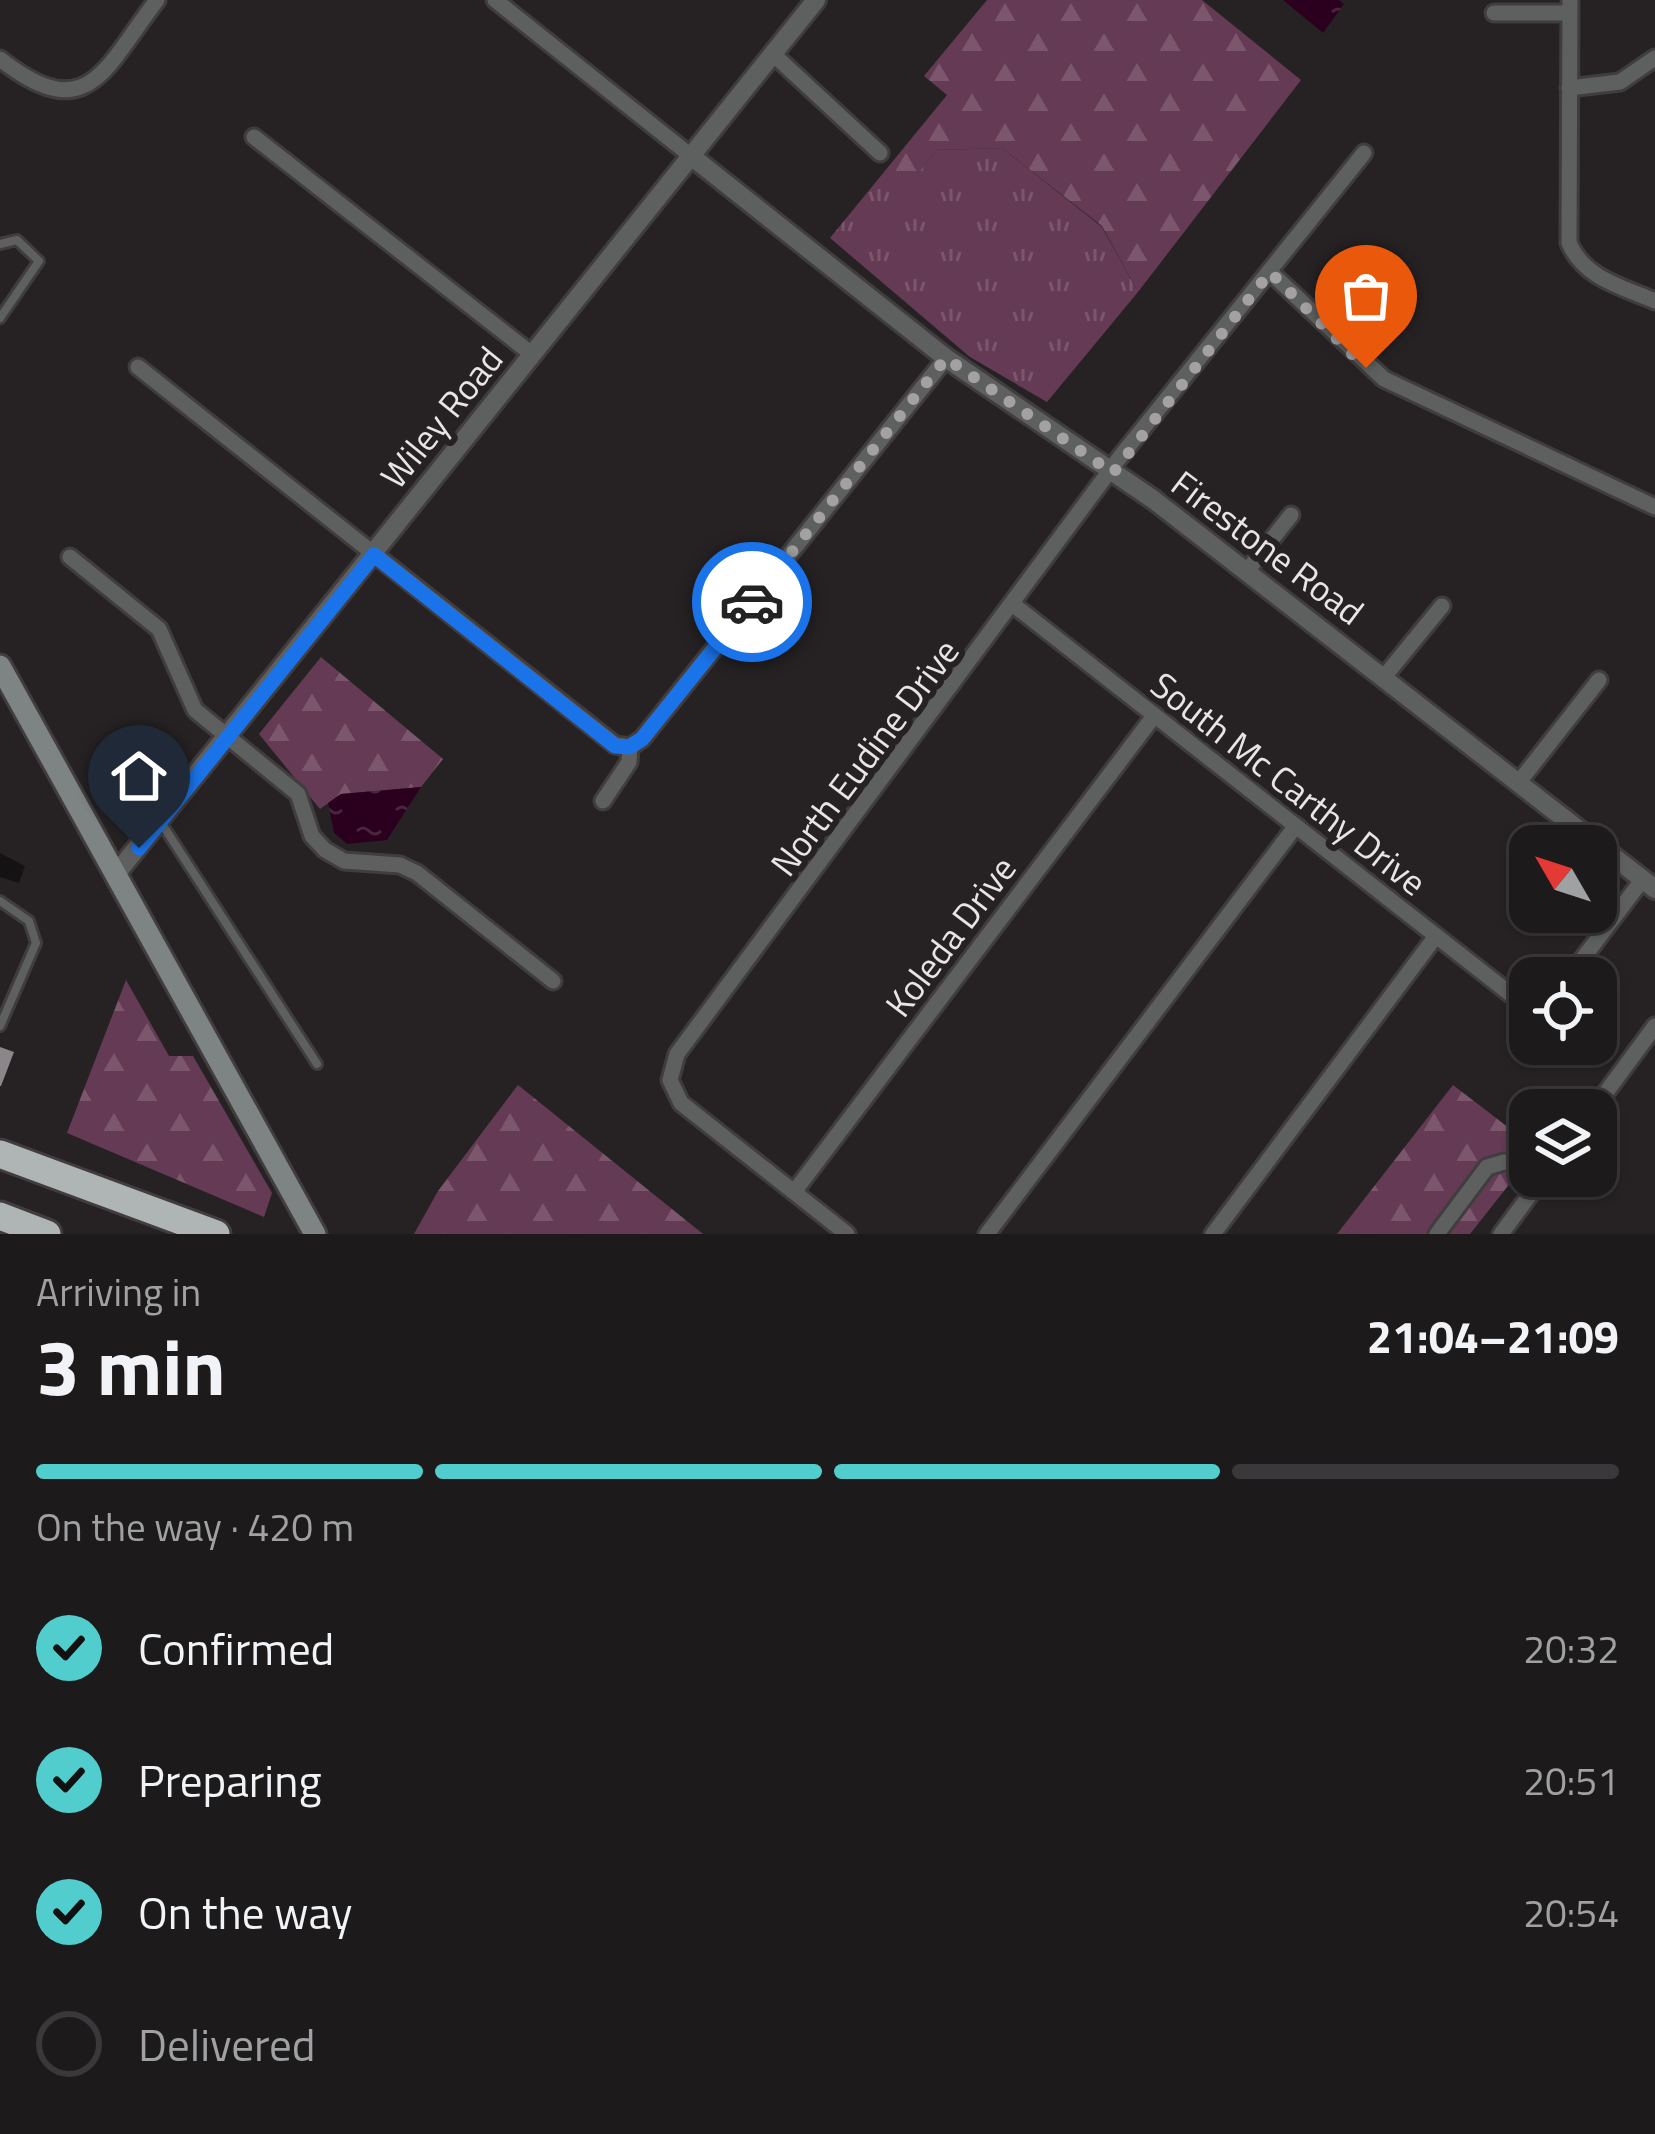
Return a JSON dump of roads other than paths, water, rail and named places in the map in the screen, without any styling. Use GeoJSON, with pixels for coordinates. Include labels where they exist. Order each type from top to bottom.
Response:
{"type":"FeatureCollection","features":[{"type":"Feature","properties":{"kind":"highway"},"geometry":{"type":"LineString","coordinates":[[0,1154],[216,1234]]}},
{"type":"Feature","properties":{"kind":"highway"},"geometry":{"type":"LineString","coordinates":[[0,1216],[46,1234]]}},
{"type":"Feature","properties":{"kind":"main road"},"geometry":{"type":"LineString","coordinates":[[0,666],[315,1234]]}},
{"type":"Feature","properties":{"kind":"street"},"geometry":{"type":"LineString","coordinates":[[0,58],[45,89],[73,91],[98,76],[157,0]]}},
{"type":"Feature","properties":{"kind":"street","name":"Firestone Road"},"geometry":{"type":"LineString","coordinates":[[495,0],[946,358],[1247,571],[1649,884]]}},
{"type":"Feature","properties":{"kind":"street","name":"Wiley Road"},"geometry":{"type":"LineString","coordinates":[[116,874],[230,738],[816,0]]}},
{"type":"Feature","properties":{"kind":"street"},"geometry":{"type":"LineString","coordinates":[[1494,13],[1570,6],[1569,243],[1575,256],[1598,277],[1655,302]]}},
{"type":"Feature","properties":{"kind":"street"},"geometry":{"type":"LineString","coordinates":[[773,54],[880,153]]}},
{"type":"Feature","properties":{"kind":"street"},"geometry":{"type":"LineString","coordinates":[[1569,88],[1620,82],[1655,58]]}},
{"type":"Feature","properties":{"kind":"street"},"geometry":{"type":"LineString","coordinates":[[254,136],[533,355]]}},
{"type":"Feature","properties":{"kind":"street","name":"North Eudine Drive"},"geometry":{"type":"LineString","coordinates":[[794,1192],[681,1103],[670,1080],[677,1054],[1113,473],[1364,153]]}},
{"type":"Feature","properties":{"kind":"street"},"geometry":{"type":"LineString","coordinates":[[1270,272],[1355,358],[1384,379],[1655,507]]}},
{"type":"Feature","properties":{"kind":"street"},"geometry":{"type":"LineString","coordinates":[[138,367],[615,746],[629,747],[642,739],[946,358]]}},
{"type":"Feature","properties":{"kind":"street"},"geometry":{"type":"LineString","coordinates":[[1247,571],[1291,515]]}},
{"type":"Feature","properties":{"kind":"street"},"geometry":{"type":"LineString","coordinates":[[70,557],[159,629],[175,657],[185,697],[298,794],[312,836],[326,850],[344,861],[400,865],[417,873],[553,981]]}},
{"type":"Feature","properties":{"kind":"street","name":"South Mc Carthy Drive"},"geometry":{"type":"LineString","coordinates":[[1015,606],[1509,993]]}},
{"type":"Feature","properties":{"kind":"street"},"geometry":{"type":"LineString","coordinates":[[1384,677],[1442,606]]}},
{"type":"Feature","properties":{"kind":"street"},"geometry":{"type":"LineString","coordinates":[[1519,782],[1599,680]]}},
{"type":"Feature","properties":{"kind":"street","name":"Koleda Drive"},"geometry":{"type":"LineString","coordinates":[[794,1192],[1154,716]]}},
{"type":"Feature","properties":{"kind":"street"},"geometry":{"type":"LineString","coordinates":[[603,801],[629,762],[629,747]]}},
{"type":"Feature","properties":{"kind":"street"},"geometry":{"type":"LineString","coordinates":[[987,1234],[1295,826]]}},
{"type":"Feature","properties":{"kind":"street"},"geometry":{"type":"LineString","coordinates":[[1586,957],[1649,884]]}},
{"type":"Feature","properties":{"kind":"street"},"geometry":{"type":"LineString","coordinates":[[1213,1234],[1436,936]]}},
{"type":"Feature","properties":{"kind":"street"},"geometry":{"type":"LineString","coordinates":[[1608,1089],[1655,1025]]}},
{"type":"Feature","properties":{"kind":"street"},"geometry":{"type":"LineString","coordinates":[[1436,1234],[1487,1166],[1504,1162]]}},
{"type":"Feature","properties":{"kind":"street"},"geometry":{"type":"LineString","coordinates":[[794,1192],[848,1234]]}},
{"type":"Feature","properties":{"kind":"street"},"geometry":{"type":"LineString","coordinates":[[1502,1234],[1529,1197]]}},
{"type":"Feature","properties":{"kind":"lane"},"geometry":{"type":"LineString","coordinates":[[0,244],[17,240],[39,261],[39,269],[0,318]]}},
{"type":"Feature","properties":{"kind":"lane"},"geometry":{"type":"LineString","coordinates":[[161,822],[316,1064]]}},
{"type":"Feature","properties":{"kind":"lane"},"geometry":{"type":"LineString","coordinates":[[0,901],[28,921],[36,943],[0,1027]]}},
{"type":"Feature","properties":{"kind":"water"},"geometry":{"type":"Polygon","coordinates":[[[1283,0],[1339,0],[1344,4],[1323,33],[1283,0]]]}},
{"type":"Feature","properties":{"kind":"water"},"geometry":{"type":"Polygon","coordinates":[[[421,787],[387,840],[347,844],[334,833],[328,803],[341,794],[421,787]]]}}]}
